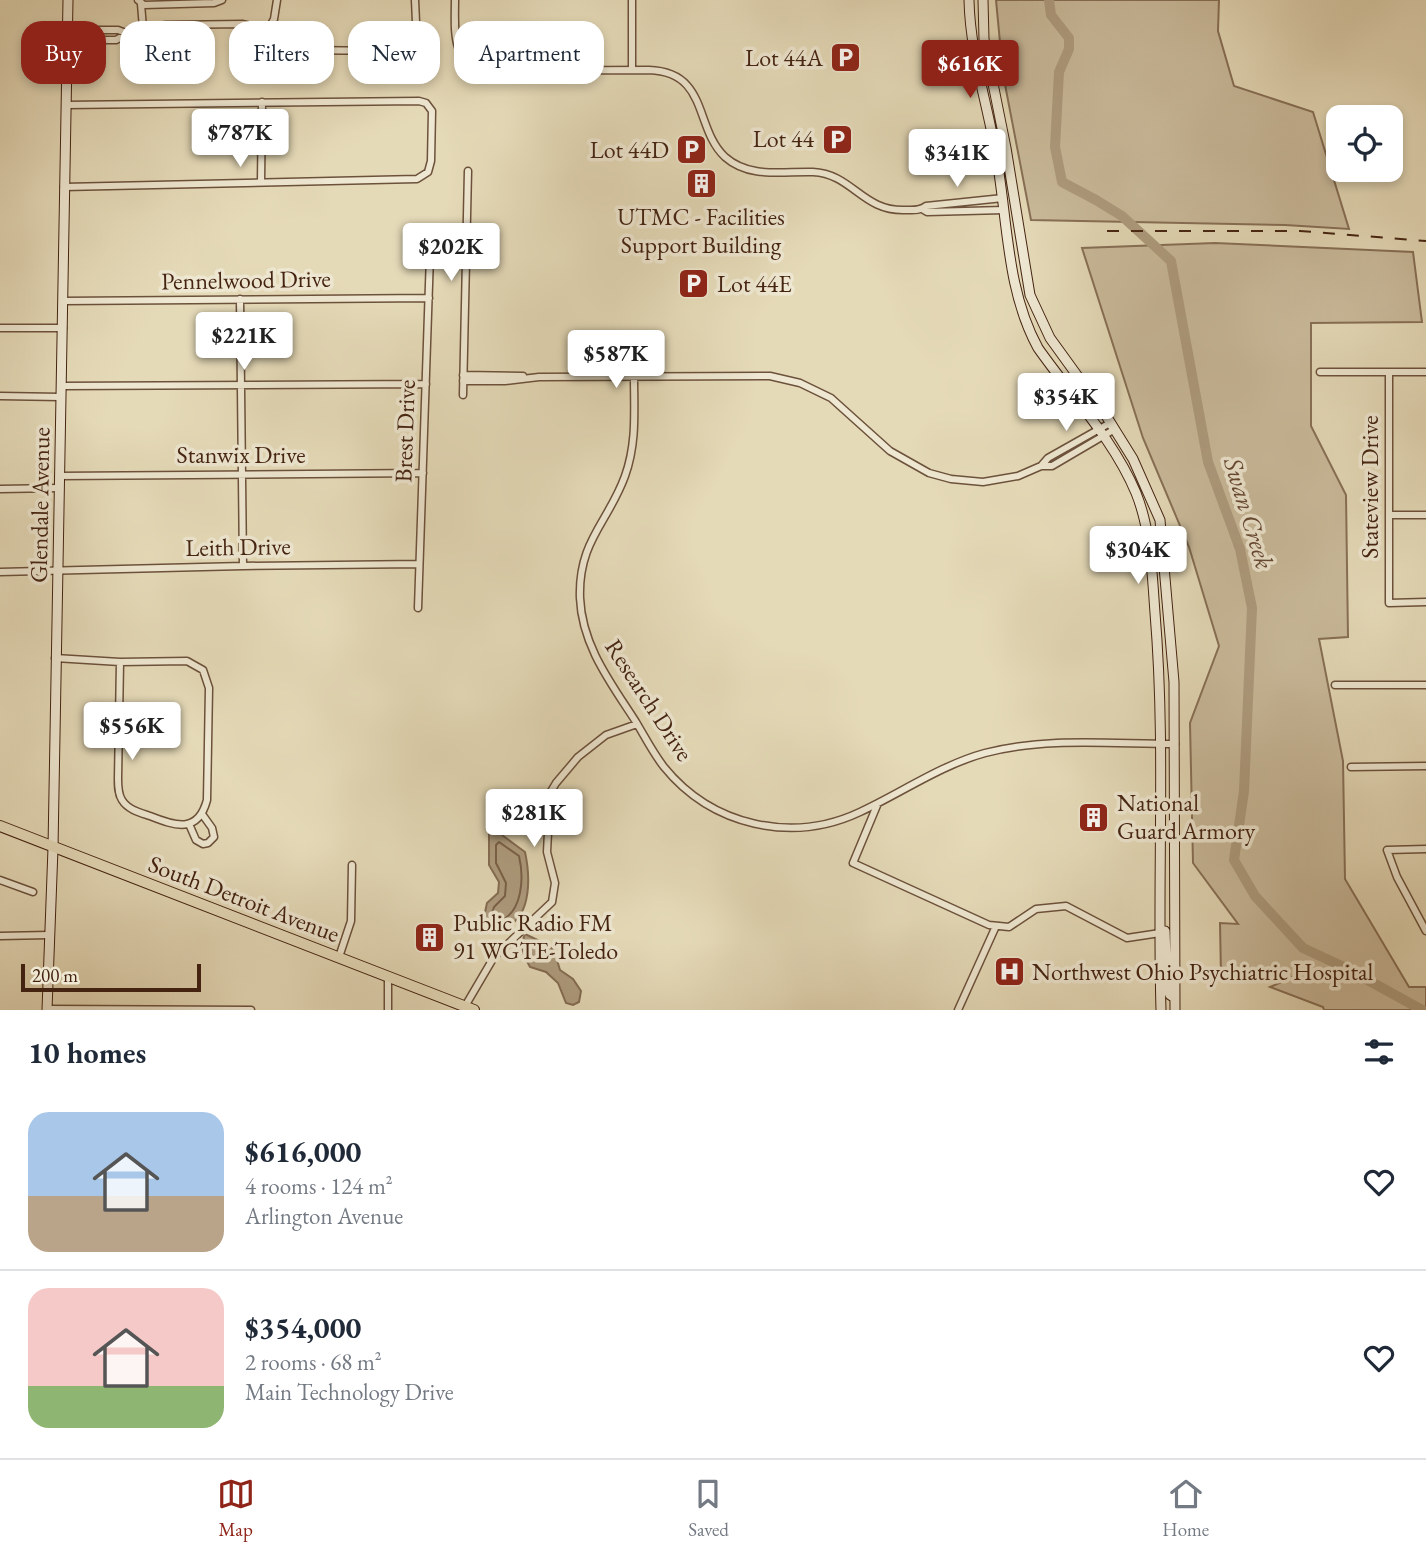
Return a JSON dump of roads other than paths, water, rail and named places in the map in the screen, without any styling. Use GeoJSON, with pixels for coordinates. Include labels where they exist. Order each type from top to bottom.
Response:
{"type":"FeatureCollection","features":[{"type":"Feature","properties":{"kind":"main road","name":"South Detroit Avenue"},"geometry":{"type":"LineString","coordinates":[[0,826],[467,1009]]}},
{"type":"Feature","properties":{"kind":"street","name":"Glendale Avenue"},"geometry":{"type":"LineString","coordinates":[[67,21],[68,0]]}},
{"type":"Feature","properties":{"kind":"street"},"geometry":{"type":"LineString","coordinates":[[143,21],[140,2],[214,3],[222,0]]}},
{"type":"Feature","properties":{"kind":"street"},"geometry":{"type":"LineString","coordinates":[[273,21],[277,0]]}},
{"type":"Feature","properties":{"kind":"street"},"geometry":{"type":"LineString","coordinates":[[334,50],[393,51],[415,22],[415,0]]}},
{"type":"Feature","properties":{"kind":"street"},"geometry":{"type":"LineString","coordinates":[[455,0],[457,48],[464,59],[477,68],[487,71],[660,71],[684,83],[698,100],[717,148],[739,167],[761,173],[825,174],[844,182],[870,203],[896,210],[1003,198],[1008,202],[1019,275],[1050,338],[1133,458],[1160,520],[1173,659],[1175,1010]]}},
{"type":"Feature","properties":{"kind":"street"},"geometry":{"type":"LineString","coordinates":[[632,0],[632,70]]}},
{"type":"Feature","properties":{"kind":"street"},"geometry":{"type":"LineString","coordinates":[[969,0],[971,35],[995,149],[1015,282],[1028,330],[1038,348],[1100,433],[1132,485],[1143,512],[1158,650],[1161,1010]]}},
{"type":"Feature","properties":{"kind":"street"},"geometry":{"type":"LineString","coordinates":[[983,0],[984,39],[1006,148],[1030,295]]}},
{"type":"Feature","properties":{"kind":"street","name":"Glendale Avenue"},"geometry":{"type":"LineString","coordinates":[[47,1010],[53,848],[66,84]]}},
{"type":"Feature","properties":{"kind":"street"},"geometry":{"type":"LineString","coordinates":[[64,187],[417,179],[428,172],[431,161],[432,111],[426,103],[419,101],[66,105]]}},
{"type":"Feature","properties":{"kind":"street"},"geometry":{"type":"LineString","coordinates":[[261,182],[262,103]]}},
{"type":"Feature","properties":{"kind":"street"},"geometry":{"type":"LineString","coordinates":[[463,395],[468,171]]}},
{"type":"Feature","properties":{"kind":"street"},"geometry":{"type":"LineString","coordinates":[[922,209],[927,212],[1004,210]]}},
{"type":"Feature","properties":{"kind":"street","name":"Brest Drive"},"geometry":{"type":"LineString","coordinates":[[418,608],[430,254]]}},
{"type":"Feature","properties":{"kind":"street","name":"Pennelwood Drive"},"geometry":{"type":"LineString","coordinates":[[63,301],[429,298]]}},
{"type":"Feature","properties":{"kind":"street"},"geometry":{"type":"LineString","coordinates":[[240,299],[243,566]]}},
{"type":"Feature","properties":{"kind":"street"},"geometry":{"type":"LineString","coordinates":[[0,328],[63,328]]}},
{"type":"Feature","properties":{"kind":"street"},"geometry":{"type":"LineString","coordinates":[[1320,372],[1426,372]]}},
{"type":"Feature","properties":{"kind":"street","name":"Stateview Drive"},"geometry":{"type":"LineString","coordinates":[[1389,372],[1389,603],[1426,603]]}},
{"type":"Feature","properties":{"kind":"street"},"geometry":{"type":"LineString","coordinates":[[463,378],[760,375],[800,383],[840,404],[899,458],[929,473],[973,482],[1018,476],[1112,426]]}},
{"type":"Feature","properties":{"kind":"street","name":"Research Drive"},"geometry":{"type":"LineString","coordinates":[[634,376],[635,426],[631,457],[619,489],[589,545],[580,590],[583,621],[592,651],[664,767],[688,790],[712,807],[738,820],[767,827],[800,829],[838,821],[958,763],[999,750],[1034,745],[1175,744]]}},
{"type":"Feature","properties":{"kind":"street"},"geometry":{"type":"LineString","coordinates":[[62,386],[426,384]]}},
{"type":"Feature","properties":{"kind":"street"},"geometry":{"type":"LineString","coordinates":[[0,396],[61,397]]}},
{"type":"Feature","properties":{"kind":"street","name":"Stanwix Drive"},"geometry":{"type":"LineString","coordinates":[[59,476],[423,473]]}},
{"type":"Feature","properties":{"kind":"street"},"geometry":{"type":"LineString","coordinates":[[0,489],[59,488]]}},
{"type":"Feature","properties":{"kind":"street"},"geometry":{"type":"LineString","coordinates":[[1389,515],[1426,515]]}},
{"type":"Feature","properties":{"kind":"street","name":"Leith Drive"},"geometry":{"type":"LineString","coordinates":[[0,572],[419,564]]}},
{"type":"Feature","properties":{"kind":"street"},"geometry":{"type":"LineString","coordinates":[[55,659],[187,661],[203,670],[209,688],[207,800],[204,811],[189,824],[174,825],[134,810],[125,804],[120,796],[120,662]]}},
{"type":"Feature","properties":{"kind":"street"},"geometry":{"type":"LineString","coordinates":[[1335,685],[1426,685]]}},
{"type":"Feature","properties":{"kind":"street"},"geometry":{"type":"LineString","coordinates":[[467,1009],[494,957],[552,902],[555,883],[547,852],[550,793],[578,757],[606,736],[637,724]]}},
{"type":"Feature","properties":{"kind":"street"},"geometry":{"type":"LineString","coordinates":[[1351,766],[1426,766]]}},
{"type":"Feature","properties":{"kind":"street"},"geometry":{"type":"LineString","coordinates":[[878,803],[853,863],[989,925],[1009,927],[1036,909],[1066,906],[1128,938],[1160,933]]}},
{"type":"Feature","properties":{"kind":"street"},"geometry":{"type":"LineString","coordinates":[[189,824],[196,840],[208,844],[213,839],[214,832],[204,811]]}},
{"type":"Feature","properties":{"kind":"street"},"geometry":{"type":"LineString","coordinates":[[1160,828],[1165,872],[1167,987],[1170,995],[1175,998]]}},
{"type":"Feature","properties":{"kind":"street"},"geometry":{"type":"LineString","coordinates":[[1426,849],[1387,850],[1397,877],[1426,931]]}},
{"type":"Feature","properties":{"kind":"street"},"geometry":{"type":"LineString","coordinates":[[340,957],[351,921],[352,865]]}},
{"type":"Feature","properties":{"kind":"street"},"geometry":{"type":"LineString","coordinates":[[0,880],[33,892]]}},
{"type":"Feature","properties":{"kind":"street"},"geometry":{"type":"LineString","coordinates":[[958,1010],[996,926]]}},
{"type":"Feature","properties":{"kind":"street"},"geometry":{"type":"LineString","coordinates":[[0,936],[49,935]]}},
{"type":"Feature","properties":{"kind":"street"},"geometry":{"type":"LineString","coordinates":[[388,977],[388,1010]]}},
{"type":"Feature","properties":{"kind":"street"},"geometry":{"type":"LineString","coordinates":[[47,1010],[251,1010]]}},
{"type":"Feature","properties":{"kind":"water"},"geometry":{"type":"Polygon","coordinates":[[[494,829],[525,852],[528,872],[527,893],[521,913],[508,926],[500,928],[484,917],[487,903],[498,893],[499,882],[489,865],[489,832],[494,829]]]}},
{"type":"Feature","properties":{"kind":"water"},"geometry":{"type":"Polygon","coordinates":[[[525,934],[554,950],[560,970],[573,979],[581,991],[579,1002],[573,1005],[566,1003],[558,983],[546,972],[530,967],[522,947],[525,934]]]}},
{"type":"Feature","properties":{"kind":"waterway","name":"Swan Creek"},"geometry":{"type":"LineString","coordinates":[[1049,0],[1051,15],[1069,38],[1069,49],[1059,72],[1055,147],[1062,182],[1122,216],[1171,261],[1208,462],[1240,549],[1252,608],[1244,791],[1234,860],[1255,896],[1303,948],[1346,968],[1422,1010]]}},
{"type":"Feature","properties":{"kind":"railway"},"geometry":{"type":"LineString","coordinates":[[1107,231],[1300,231],[1426,241]]}},
{"type":"Feature","properties":{"kind":"place","name":"Lot 44A"},"geometry":{"type":"Point","coordinates":[846,58]}},
{"type":"Feature","properties":{"kind":"place","name":"Lot 44"},"geometry":{"type":"Point","coordinates":[837,139]}},
{"type":"Feature","properties":{"kind":"place","name":"Lot 44D"},"geometry":{"type":"Point","coordinates":[692,150]}},
{"type":"Feature","properties":{"kind":"place","name":"UTMC - Facilities Support Building"},"geometry":{"type":"Point","coordinates":[701,183]}},
{"type":"Feature","properties":{"kind":"place","name":"Lot 44E"},"geometry":{"type":"Point","coordinates":[694,284]}},
{"type":"Feature","properties":{"kind":"place","name":"National Guard Armory"},"geometry":{"type":"Point","coordinates":[1094,817]}},
{"type":"Feature","properties":{"kind":"place","name":"Public Radio FM 91 WGTE-Toledo"},"geometry":{"type":"Point","coordinates":[430,937]}},
{"type":"Feature","properties":{"kind":"place","name":"Northwest Ohio Psychiatric Hospital"},"geometry":{"type":"Point","coordinates":[1009,972]}}]}
